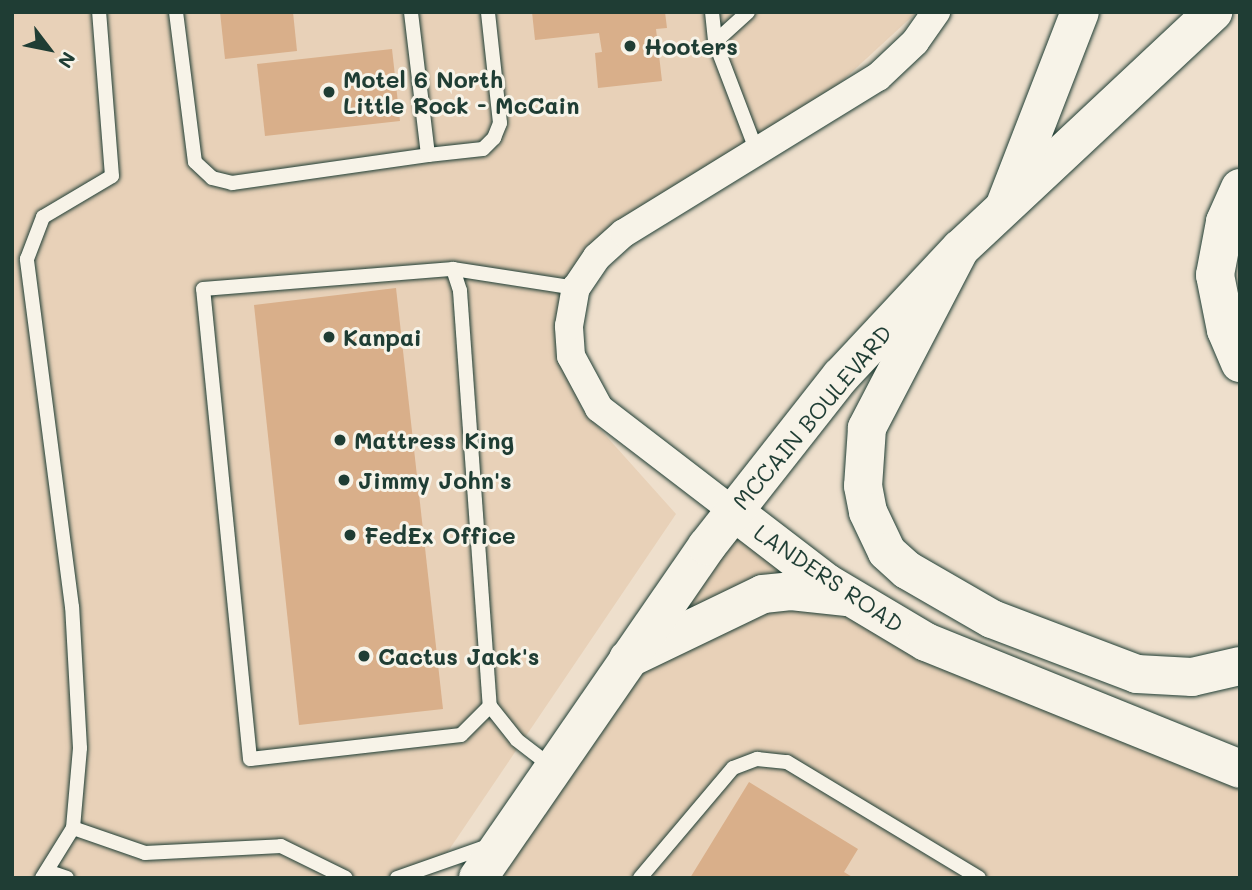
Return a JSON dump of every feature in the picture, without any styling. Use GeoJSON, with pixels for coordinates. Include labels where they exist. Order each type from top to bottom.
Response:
{"type":"FeatureCollection","features":[{"type":"Feature","properties":{"kind":"main road"},"geometry":{"type":"LineString","coordinates":[[1005,205],[1080,12]]}},
{"type":"Feature","properties":{"kind":"main road","name":"MCCAIN BOULEVARD"},"geometry":{"type":"LineString","coordinates":[[478,878],[733,511],[841,376],[960,249],[1213,12]]}},
{"type":"Feature","properties":{"kind":"main road"},"geometry":{"type":"LineString","coordinates":[[1240,188],[1225,222],[1215,275],[1226,330],[1240,363]]}},
{"type":"Feature","properties":{"kind":"main road"},"geometry":{"type":"LineString","coordinates":[[960,249],[867,428],[863,486],[868,512],[887,552],[916,576],[992,619],[1137,674],[1192,677],[1240,666]]}},
{"type":"Feature","properties":{"kind":"main road","name":"LANDERS ROAD"},"geometry":{"type":"LineString","coordinates":[[733,511],[851,597],[926,642],[980,667],[1240,769]]}},
{"type":"Feature","properties":{"kind":"main road"},"geometry":{"type":"LineString","coordinates":[[628,659],[763,594],[791,591],[851,597]]}},
{"type":"Feature","properties":{"kind":"street","name":"LANDERS ROAD"},"geometry":{"type":"LineString","coordinates":[[733,511],[599,408],[571,356],[569,326],[576,288],[597,257],[624,233],[878,77],[915,42],[936,12]]}},
{"type":"Feature","properties":{"kind":"lane"},"geometry":{"type":"LineString","coordinates":[[67,878],[45,874],[73,828],[80,748],[72,607],[27,259],[43,217],[112,176],[99,12]]}},
{"type":"Feature","properties":{"kind":"lane"},"geometry":{"type":"LineString","coordinates":[[176,12],[195,162],[212,178],[248,182],[483,149],[494,138],[500,122],[488,12]]}},
{"type":"Feature","properties":{"kind":"lane"},"geometry":{"type":"LineString","coordinates":[[411,12],[428,155]]}},
{"type":"Feature","properties":{"kind":"lane"},"geometry":{"type":"LineString","coordinates":[[712,12],[715,42],[757,152]]}},
{"type":"Feature","properties":{"kind":"lane"},"geometry":{"type":"LineString","coordinates":[[715,42],[748,12]]}},
{"type":"Feature","properties":{"kind":"lane"},"geometry":{"type":"LineString","coordinates":[[490,706],[461,735],[250,759],[203,289],[453,269],[576,288]]}},
{"type":"Feature","properties":{"kind":"lane"},"geometry":{"type":"LineString","coordinates":[[453,269],[460,291],[490,706],[517,740],[553,768]]}},
{"type":"Feature","properties":{"kind":"lane"},"geometry":{"type":"LineString","coordinates":[[640,878],[733,768],[757,760],[787,762],[979,878]]}},
{"type":"Feature","properties":{"kind":"lane"},"geometry":{"type":"LineString","coordinates":[[73,828],[145,853],[281,846],[346,878]]}},
{"type":"Feature","properties":{"kind":"lane"},"geometry":{"type":"LineString","coordinates":[[397,878],[503,841],[497,878]]}},
{"type":"Feature","properties":{"kind":"shaded area"},"geometry":{"type":"Polygon","coordinates":[[[12,12],[917,12],[779,139],[592,242],[560,348],[582,409],[676,514],[430,878],[12,878],[12,12]]]}},
{"type":"Feature","properties":{"kind":"shaded area"},"geometry":{"type":"Polygon","coordinates":[[[745,522],[980,667],[1240,769],[1240,878],[496,878],[745,522]]]}},
{"type":"Feature","properties":{"kind":"building","name":"Motel 6 North Little Rock - McCain"},"geometry":{"type":"Polygon","coordinates":[[[220,12],[293,12],[297,51],[225,59],[220,12]]]}},
{"type":"Feature","properties":{"kind":"building","name":"Hooters"},"geometry":{"type":"Polygon","coordinates":[[[532,12],[665,12],[667,28],[656,29],[662,81],[598,88],[595,53],[602,52],[599,33],[535,40],[532,12]]]}},
{"type":"Feature","properties":{"kind":"building","name":"Motel 6 North Little Rock - McCain"},"geometry":{"type":"Polygon","coordinates":[[[392,49],[400,121],[265,136],[257,64],[392,49]]]}},
{"type":"Feature","properties":{"kind":"building"},"geometry":{"type":"Polygon","coordinates":[[[396,288],[443,709],[299,725],[254,305],[396,288]]]}},
{"type":"Feature","properties":{"kind":"building"},"geometry":{"type":"Polygon","coordinates":[[[749,782],[858,849],[844,872],[854,878],[690,878],[749,782]]]}},
{"type":"Feature","properties":{"kind":"place","name":"Hooters"},"geometry":{"type":"Point","coordinates":[630,46]}},
{"type":"Feature","properties":{"kind":"place","name":"Motel 6 North Little Rock - McCain"},"geometry":{"type":"Point","coordinates":[329,92]}},
{"type":"Feature","properties":{"kind":"place","name":"Kanpai"},"geometry":{"type":"Point","coordinates":[329,337]}},
{"type":"Feature","properties":{"kind":"place","name":"Mattress King"},"geometry":{"type":"Point","coordinates":[340,440]}},
{"type":"Feature","properties":{"kind":"place","name":"Jimmy John's"},"geometry":{"type":"Point","coordinates":[344,480]}},
{"type":"Feature","properties":{"kind":"place","name":"FedEx Office"},"geometry":{"type":"Point","coordinates":[350,535]}},
{"type":"Feature","properties":{"kind":"place","name":"Cactus Jack's"},"geometry":{"type":"Point","coordinates":[364,656]}}]}
